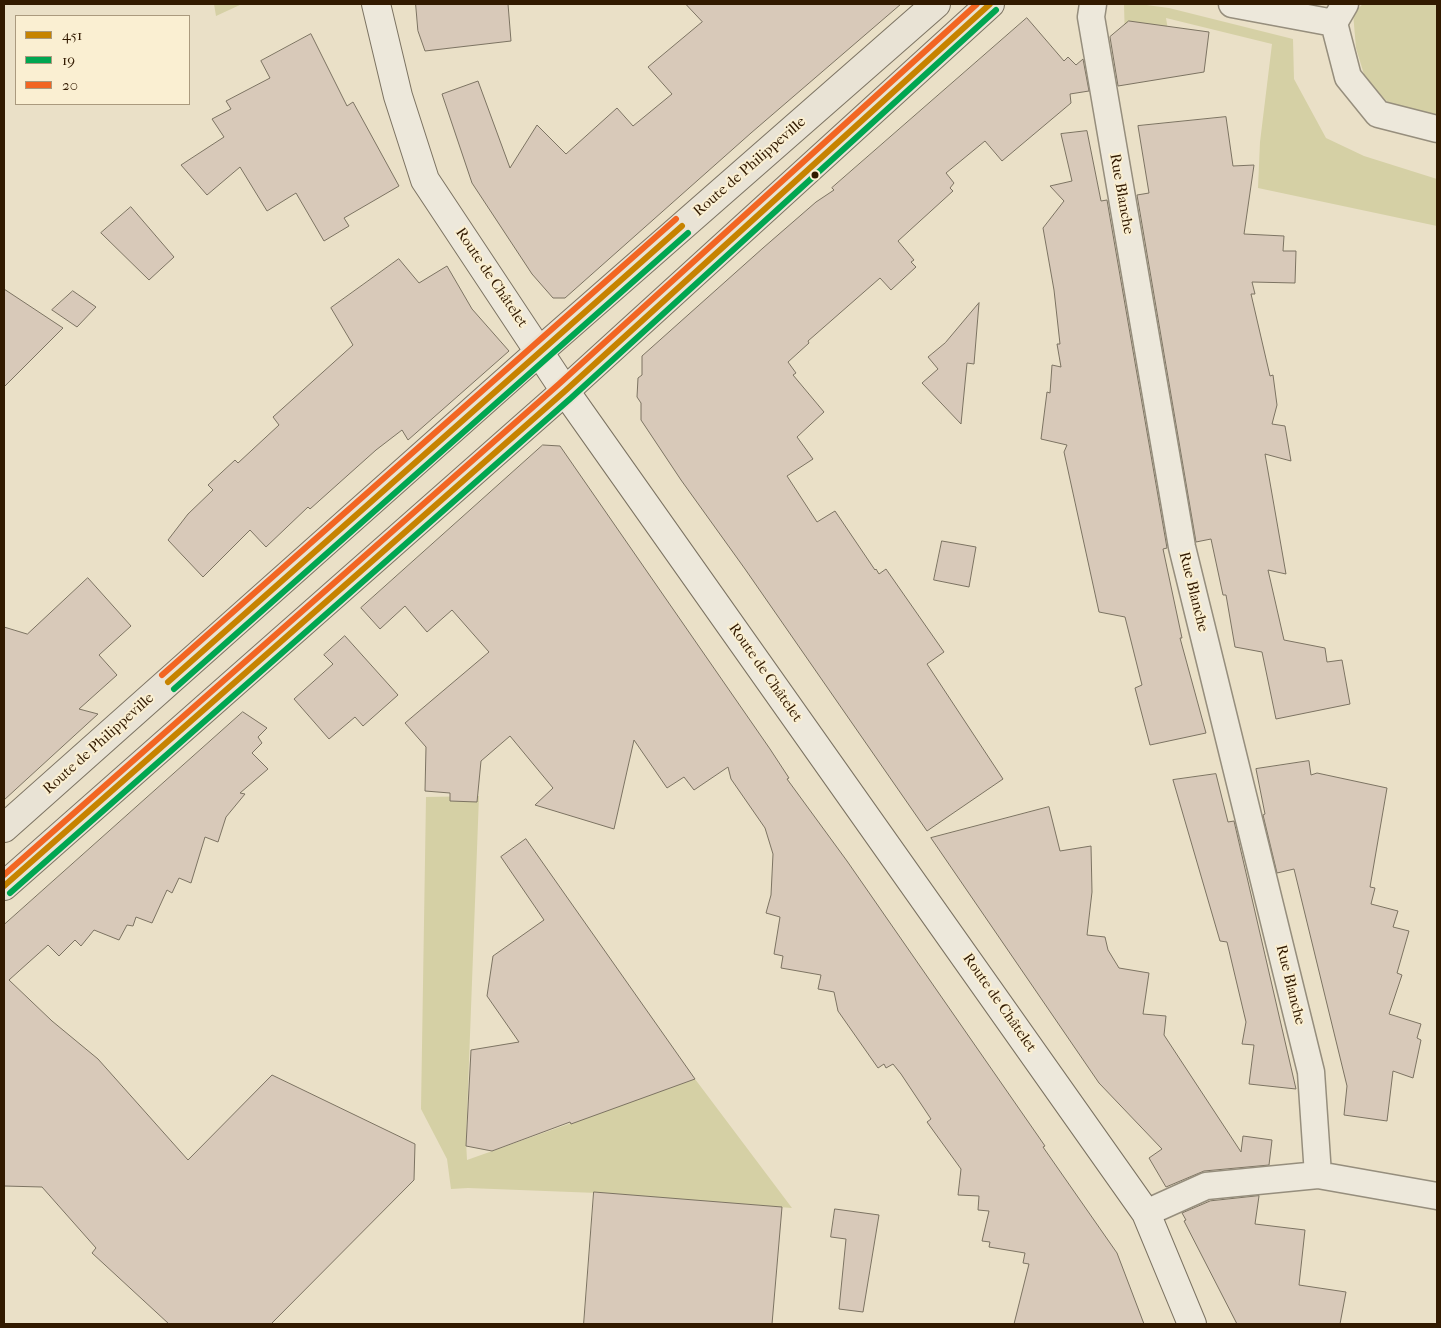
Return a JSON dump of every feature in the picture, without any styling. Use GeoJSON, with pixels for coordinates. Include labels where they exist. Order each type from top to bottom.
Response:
{"type":"FeatureCollection","features":[{"type":"Feature","properties":{"kind":"main road","name":"Route de Châtelet"},"geometry":{"type":"LineString","coordinates":[[376,4],[398,96],[425,180],[540,350],[565,391],[1146,1213],[1192,1324]]}},
{"type":"Feature","properties":{"kind":"main road","name":"Route de Philippeville"},"geometry":{"type":"LineString","coordinates":[[4,828],[540,350],[936,4]]}},
{"type":"Feature","properties":{"kind":"main road"},"geometry":{"type":"LineString","coordinates":[[4,886],[565,391],[990,4]]}},
{"type":"Feature","properties":{"kind":"street","name":"Rue Blanche"},"geometry":{"type":"LineString","coordinates":[[1093,4],[1091,17],[1182,547],[1311,1072],[1318,1175]]}},
{"type":"Feature","properties":{"kind":"street"},"geometry":{"type":"LineString","coordinates":[[1232,4],[1339,13],[1348,77],[1378,114],[1437,129]]}},
{"type":"Feature","properties":{"kind":"street"},"geometry":{"type":"LineString","coordinates":[[1146,1213],[1206,1186],[1318,1175],[1437,1196]]}},
{"type":"Feature","properties":{"kind":"shaded area"},"geometry":{"type":"Polygon","coordinates":[[[214,4],[242,4],[216,16],[214,4]]]}},
{"type":"Feature","properties":{"kind":"shaded area"},"geometry":{"type":"Polygon","coordinates":[[[1124,4],[1169,8],[1293,39],[1294,79],[1326,138],[1364,156],[1437,179],[1437,226],[1258,188],[1260,142],[1272,44],[1166,18],[1169,36],[1125,43],[1124,4]]]}},
{"type":"Feature","properties":{"kind":"shaded area"},"geometry":{"type":"Polygon","coordinates":[[[1363,4],[1437,4],[1437,119],[1395,109],[1366,81],[1356,48],[1353,13],[1363,4]]]}},
{"type":"Feature","properties":{"kind":"shaded area"},"geometry":{"type":"Polygon","coordinates":[[[479,796],[466,1141],[467,1160],[695,1079],[792,1208],[597,1193],[451,1189],[447,1159],[421,1109],[426,797],[479,796]]]}},
{"type":"Feature","properties":{"kind":"building"},"geometry":{"type":"Polygon","coordinates":[[[416,4],[508,4],[511,41],[425,51],[418,31],[416,4]]]}},
{"type":"Feature","properties":{"kind":"building"},"geometry":{"type":"Polygon","coordinates":[[[686,4],[901,4],[751,133],[565,298],[553,298],[532,274],[472,183],[442,94],[478,81],[510,168],[537,125],[566,154],[617,108],[633,126],[672,94],[648,67],[702,22],[686,4]]]}},
{"type":"Feature","properties":{"kind":"building"},"geometry":{"type":"Polygon","coordinates":[[[1027,18],[1064,61],[1068,57],[1076,65],[1083,59],[1089,91],[1070,94],[1071,103],[1002,161],[985,141],[946,173],[954,183],[950,188],[953,191],[898,241],[914,260],[911,262],[916,267],[891,290],[880,278],[808,341],[809,343],[788,362],[796,373],[793,375],[824,412],[797,437],[813,459],[787,476],[817,522],[835,511],[875,570],[879,574],[886,569],[944,652],[927,664],[1003,779],[927,831],[641,420],[641,403],[637,397],[638,378],[642,375],[642,356],[816,202],[834,190],[832,188],[1027,18]]]}},
{"type":"Feature","properties":{"kind":"building"},"geometry":{"type":"Polygon","coordinates":[[[1129,21],[1209,32],[1204,72],[1118,86],[1110,37],[1129,21]]]}},
{"type":"Feature","properties":{"kind":"building"},"geometry":{"type":"Polygon","coordinates":[[[311,34],[347,106],[353,102],[399,186],[344,218],[349,226],[324,241],[296,193],[267,211],[240,167],[207,195],[181,165],[224,137],[212,119],[231,109],[226,101],[270,78],[261,61],[311,34]]]}},
{"type":"Feature","properties":{"kind":"building"},"geometry":{"type":"Polygon","coordinates":[[[1226,117],[1233,166],[1254,165],[1244,234],[1284,236],[1283,251],[1296,251],[1295,283],[1252,282],[1255,294],[1251,294],[1270,376],[1273,375],[1277,405],[1272,424],[1285,426],[1291,461],[1265,454],[1286,574],[1268,570],[1284,640],[1325,648],[1327,662],[1342,660],[1350,704],[1276,719],[1262,652],[1235,647],[1226,595],[1223,595],[1211,539],[1196,542],[1137,195],[1149,193],[1138,126],[1226,117]]]}},
{"type":"Feature","properties":{"kind":"building"},"geometry":{"type":"Polygon","coordinates":[[[1087,131],[1101,201],[1107,200],[1167,548],[1163,549],[1182,638],[1180,638],[1206,733],[1150,745],[1135,688],[1142,685],[1125,617],[1099,612],[1064,452],[1067,445],[1041,439],[1047,392],[1050,393],[1052,365],[1061,367],[1057,344],[1060,344],[1054,290],[1043,228],[1064,201],[1050,186],[1072,181],[1061,134],[1087,131]]]}},
{"type":"Feature","properties":{"kind":"building"},"geometry":{"type":"Polygon","coordinates":[[[131,207],[174,257],[149,280],[101,233],[131,207]]]}},
{"type":"Feature","properties":{"kind":"building"},"geometry":{"type":"Polygon","coordinates":[[[399,259],[419,283],[447,266],[472,309],[509,351],[408,440],[402,430],[376,450],[310,509],[308,507],[266,547],[250,530],[203,577],[168,540],[188,514],[213,490],[208,485],[235,460],[238,463],[279,425],[273,417],[353,345],[331,308],[399,259]]]}},
{"type":"Feature","properties":{"kind":"building"},"geometry":{"type":"Polygon","coordinates":[[[4,289],[63,328],[4,387],[4,289]]]}},
{"type":"Feature","properties":{"kind":"building"},"geometry":{"type":"Polygon","coordinates":[[[73,291],[96,307],[77,327],[52,310],[73,291]]]}},
{"type":"Feature","properties":{"kind":"building"},"geometry":{"type":"Polygon","coordinates":[[[979,303],[974,364],[967,363],[961,424],[922,383],[938,369],[928,357],[945,343],[979,303]]]}},
{"type":"Feature","properties":{"kind":"building"},"geometry":{"type":"Polygon","coordinates":[[[543,445],[560,446],[770,749],[789,778],[787,779],[847,861],[1045,1146],[1043,1147],[1117,1253],[1144,1324],[1014,1324],[1029,1264],[1023,1263],[1025,1253],[989,1247],[990,1242],[982,1241],[989,1211],[978,1210],[979,1196],[958,1195],[961,1169],[927,1122],[931,1119],[893,1064],[886,1068],[884,1064],[878,1068],[838,1011],[834,992],[818,989],[821,975],[781,968],[783,956],[774,954],[780,917],[766,913],[771,895],[773,854],[765,828],[731,779],[728,767],[694,790],[684,777],[667,788],[634,740],[614,829],[535,805],[553,788],[510,736],[481,761],[477,802],[450,801],[450,793],[425,791],[426,747],[405,723],[489,652],[452,610],[427,632],[405,606],[380,629],[361,608],[543,445]]]}},
{"type":"Feature","properties":{"kind":"building"},"geometry":{"type":"Polygon","coordinates":[[[942,541],[976,547],[969,587],[934,580],[942,541]]]}},
{"type":"Feature","properties":{"kind":"building"},"geometry":{"type":"Polygon","coordinates":[[[88,578],[131,626],[99,655],[117,675],[79,709],[98,714],[4,800],[4,627],[27,634],[88,578]]]}},
{"type":"Feature","properties":{"kind":"building"},"geometry":{"type":"Polygon","coordinates":[[[345,636],[398,695],[363,726],[355,717],[329,739],[294,699],[333,664],[324,655],[345,636]]]}},
{"type":"Feature","properties":{"kind":"building"},"geometry":{"type":"Polygon","coordinates":[[[243,712],[267,728],[258,737],[262,743],[252,753],[268,769],[240,793],[245,794],[226,817],[218,842],[205,837],[191,883],[179,878],[172,893],[167,890],[152,923],[136,917],[133,926],[127,925],[119,940],[94,930],[81,946],[75,940],[59,956],[48,945],[9,980],[52,1021],[98,1059],[188,1160],[272,1075],[415,1144],[414,1180],[271,1324],[169,1324],[92,1253],[96,1248],[42,1187],[4,1186],[4,925],[243,712]]]}},
{"type":"Feature","properties":{"kind":"building"},"geometry":{"type":"Polygon","coordinates":[[[1309,761],[1311,775],[1317,773],[1387,788],[1370,887],[1375,888],[1371,904],[1398,911],[1393,927],[1409,931],[1397,973],[1402,975],[1389,1014],[1421,1024],[1417,1038],[1421,1040],[1413,1078],[1393,1071],[1387,1121],[1344,1115],[1347,1086],[1294,869],[1277,873],[1263,815],[1265,814],[1256,769],[1309,761]]]}},
{"type":"Feature","properties":{"kind":"building"},"geometry":{"type":"Polygon","coordinates":[[[1216,774],[1228,822],[1234,821],[1296,1089],[1249,1084],[1254,1045],[1242,1044],[1246,1022],[1227,942],[1220,941],[1173,780],[1216,774]]]}},
{"type":"Feature","properties":{"kind":"building"},"geometry":{"type":"Polygon","coordinates":[[[1049,807],[1060,851],[1091,846],[1092,892],[1087,935],[1105,937],[1108,950],[1119,968],[1149,973],[1143,1014],[1166,1016],[1164,1035],[1241,1152],[1243,1136],[1272,1140],[1269,1165],[1204,1171],[1166,1187],[1149,1158],[1162,1149],[1099,1083],[931,838],[1049,807]]]}},
{"type":"Feature","properties":{"kind":"building"},"geometry":{"type":"Polygon","coordinates":[[[526,839],[695,1079],[492,1151],[466,1146],[471,1050],[519,1042],[487,996],[493,956],[544,920],[501,857],[526,839]]]}},
{"type":"Feature","properties":{"kind":"building"},"geometry":{"type":"Polygon","coordinates":[[[594,1192],[782,1207],[772,1324],[584,1324],[594,1192]]]}},
{"type":"Feature","properties":{"kind":"building"},"geometry":{"type":"Polygon","coordinates":[[[1259,1196],[1255,1224],[1305,1230],[1299,1285],[1346,1292],[1340,1324],[1237,1324],[1184,1221],[1186,1220],[1182,1213],[1210,1201],[1259,1196]]]}},
{"type":"Feature","properties":{"kind":"building"},"geometry":{"type":"Polygon","coordinates":[[[835,1209],[879,1215],[863,1312],[839,1309],[846,1239],[831,1237],[835,1209]]]}},
{"type":"Feature","properties":{"kind":"transit line","name":"20"},"geometry":{"type":"LineString","coordinates":[[4,875],[559,384],[977,4]]}},
{"type":"Feature","properties":{"kind":"transit line","name":"451"},"geometry":{"type":"LineString","coordinates":[[4,886],[565,391],[990,4]]}},
{"type":"Feature","properties":{"kind":"transit line","name":"19"},"geometry":{"type":"LineString","coordinates":[[10,893],[571,398],[996,10]]}},
{"type":"Feature","properties":{"kind":"transit line","name":"20"},"geometry":{"type":"LineString","coordinates":[[162,675],[676,219]]}},
{"type":"Feature","properties":{"kind":"transit line","name":"451"},"geometry":{"type":"LineString","coordinates":[[168,682],[682,226]]}},
{"type":"Feature","properties":{"kind":"transit line","name":"19"},"geometry":{"type":"LineString","coordinates":[[174,689],[688,233]]}}]}
